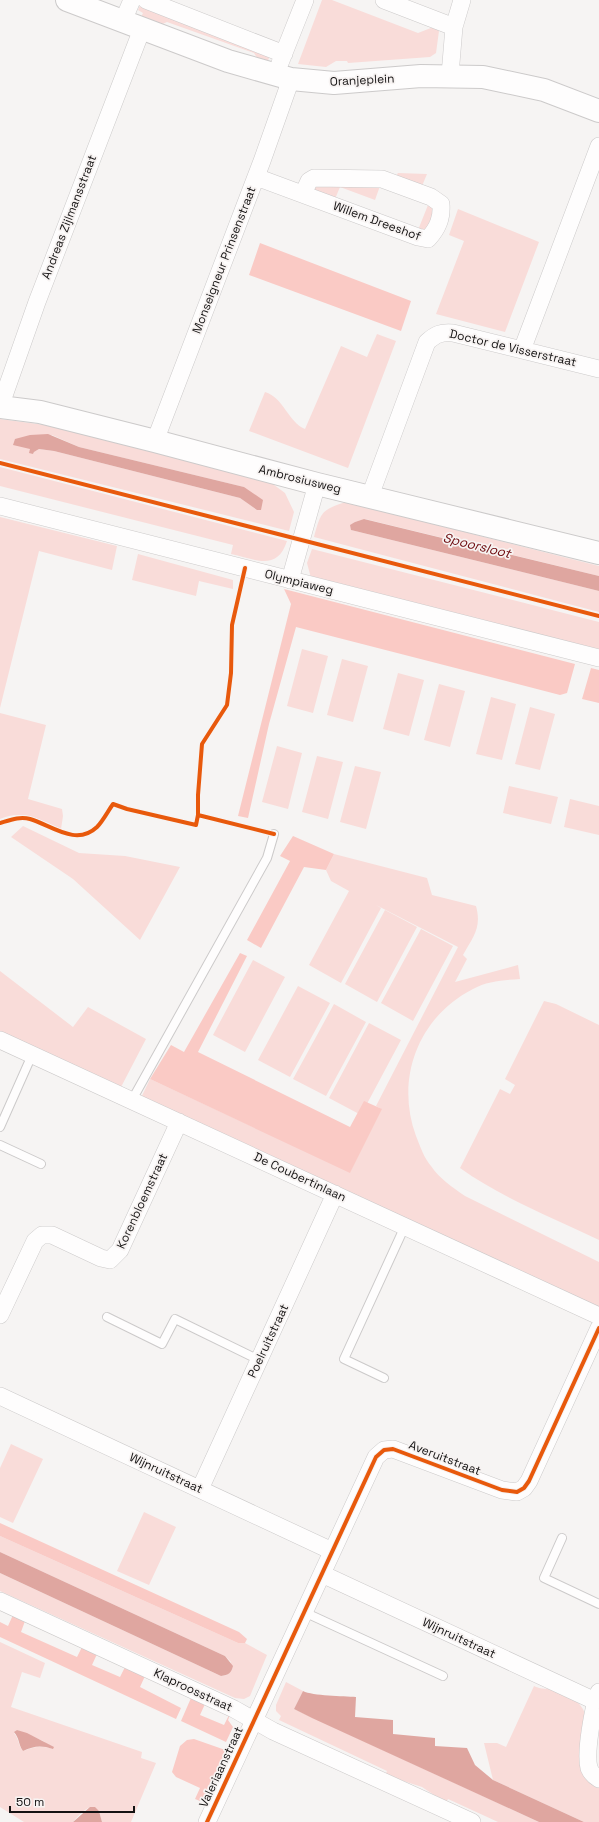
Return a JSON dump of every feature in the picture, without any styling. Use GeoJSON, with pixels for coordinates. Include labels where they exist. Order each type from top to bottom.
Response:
{"type":"FeatureCollection","features":[{"type":"Feature","properties":{"kind":"main road","name":"Oranjeplein"},"geometry":{"type":"LineString","coordinates":[[67,0],[228,61],[283,77],[334,83],[450,76],[483,76],[544,90],[599,111]]}},
{"type":"Feature","properties":{"kind":"main road","name":"Ambrosiusweg"},"geometry":{"type":"LineString","coordinates":[[1,399],[40,412],[317,484],[599,553]]}},
{"type":"Feature","properties":{"kind":"street","name":"Andreas Zijlmansstraat"},"geometry":{"type":"LineString","coordinates":[[1,399],[37,302],[133,25],[132,0]]}},
{"type":"Feature","properties":{"kind":"street"},"geometry":{"type":"LineString","coordinates":[[146,0],[284,54]]}},
{"type":"Feature","properties":{"kind":"street","name":"Monseigneur Prinsenstraat"},"geometry":{"type":"LineString","coordinates":[[155,441],[256,177],[283,77],[284,54],[304,0]]}},
{"type":"Feature","properties":{"kind":"street"},"geometry":{"type":"LineString","coordinates":[[384,0],[454,27]]}},
{"type":"Feature","properties":{"kind":"street"},"geometry":{"type":"LineString","coordinates":[[450,76],[454,27],[462,0]]}},
{"type":"Feature","properties":{"kind":"street"},"geometry":{"type":"LineString","coordinates":[[522,350],[599,146]]}},
{"type":"Feature","properties":{"kind":"street","name":"Willem Dreeshof"},"geometry":{"type":"LineString","coordinates":[[256,177],[418,237],[428,239],[436,231],[442,216],[441,204],[430,198],[382,179],[314,178],[309,181],[303,194]]}},
{"type":"Feature","properties":{"kind":"street","name":"Doctor de Visserstraat"},"geometry":{"type":"LineString","coordinates":[[370,496],[427,342],[442,332],[453,333],[599,369]]}},
{"type":"Feature","properties":{"kind":"street"},"geometry":{"type":"LineString","coordinates":[[290,580],[317,484]]}},
{"type":"Feature","properties":{"kind":"street","name":"Olympiaweg"},"geometry":{"type":"LineString","coordinates":[[0,506],[599,658]]}},
{"type":"Feature","properties":{"kind":"street","name":"De Coubertinlaan"},"geometry":{"type":"LineString","coordinates":[[0,1040],[599,1316]]}},
{"type":"Feature","properties":{"kind":"street","name":"Korenbloemstraat"},"geometry":{"type":"LineString","coordinates":[[0,1315],[34,1241],[42,1235],[52,1235],[101,1258],[110,1260],[116,1255],[120,1250],[179,1122]]}},
{"type":"Feature","properties":{"kind":"street","name":"Poelruitstraat"},"geometry":{"type":"LineString","coordinates":[[200,1489],[335,1194]]}},
{"type":"Feature","properties":{"kind":"street","name":"Averuitstraat"},"geometry":{"type":"LineString","coordinates":[[254,1720],[376,1457],[384,1450],[393,1449],[502,1490],[517,1492],[524,1488],[529,1481],[599,1328]]}},
{"type":"Feature","properties":{"kind":"street","name":"Wijnruitstraat"},"geometry":{"type":"LineString","coordinates":[[0,1396],[332,1551]]}},
{"type":"Feature","properties":{"kind":"street","name":"Wijnruitstraat"},"geometry":{"type":"LineString","coordinates":[[322,1574],[597,1697]]}},
{"type":"Feature","properties":{"kind":"street","name":"Klaproosstraat"},"geometry":{"type":"LineString","coordinates":[[0,1601],[227,1705],[273,1731],[472,1822]]}},
{"type":"Feature","properties":{"kind":"street"},"geometry":{"type":"LineString","coordinates":[[597,1697],[588,1746],[589,1767],[593,1775],[599,1780]]}},
{"type":"Feature","properties":{"kind":"street","name":"Valeriaanstraat"},"geometry":{"type":"LineString","coordinates":[[207,1822],[254,1720]]}},
{"type":"Feature","properties":{"kind":"lane"},"geometry":{"type":"LineString","coordinates":[[132,1100],[267,858],[274,834]]}},
{"type":"Feature","properties":{"kind":"lane"},"geometry":{"type":"LineString","coordinates":[[0,1127],[32,1055]]}},
{"type":"Feature","properties":{"kind":"lane"},"geometry":{"type":"LineString","coordinates":[[0,1145],[41,1164]]}},
{"type":"Feature","properties":{"kind":"lane"},"geometry":{"type":"LineString","coordinates":[[384,1378],[344,1359],[405,1226]]}},
{"type":"Feature","properties":{"kind":"lane"},"geometry":{"type":"LineString","coordinates":[[107,1317],[162,1344],[175,1319],[259,1360]]}},
{"type":"Feature","properties":{"kind":"lane"},"geometry":{"type":"LineString","coordinates":[[562,1538],[544,1578],[599,1604]]}},
{"type":"Feature","properties":{"kind":"lane"},"geometry":{"type":"LineString","coordinates":[[304,1612],[443,1676]]}},
{"type":"Feature","properties":{"kind":"shaded area"},"geometry":{"type":"Polygon","coordinates":[[[322,0],[332,0],[418,33],[436,26],[439,31],[436,53],[430,57],[348,63],[347,61],[336,61],[326,67],[298,64],[322,0]]]}},
{"type":"Feature","properties":{"kind":"shaded area"},"geometry":{"type":"Polygon","coordinates":[[[141,3],[271,53],[267,63],[259,61],[254,53],[167,22],[158,26],[141,17],[143,13],[138,10],[141,3]]]}},
{"type":"Feature","properties":{"kind":"shaded area"},"geometry":{"type":"Polygon","coordinates":[[[398,173],[427,174],[422,186],[396,176],[398,173]]]}},
{"type":"Feature","properties":{"kind":"shaded area"},"geometry":{"type":"Polygon","coordinates":[[[314,185],[380,186],[375,200],[340,187],[335,199],[314,191],[314,185]]]}},
{"type":"Feature","properties":{"kind":"shaded area"},"geometry":{"type":"Polygon","coordinates":[[[428,205],[433,208],[434,213],[427,230],[418,230],[428,205]]]}},
{"type":"Feature","properties":{"kind":"shaded area"},"geometry":{"type":"Polygon","coordinates":[[[458,209],[539,242],[505,332],[436,314],[464,241],[449,235],[458,209]]]}},
{"type":"Feature","properties":{"kind":"shaded area"},"geometry":{"type":"Polygon","coordinates":[[[260,243],[411,301],[401,331],[249,275],[260,243]]]}},
{"type":"Feature","properties":{"kind":"shaded area"},"geometry":{"type":"Polygon","coordinates":[[[377,334],[396,341],[348,468],[249,431],[265,392],[277,399],[294,421],[305,429],[341,346],[367,357],[377,334]]]}},
{"type":"Feature","properties":{"kind":"shaded area"},"geometry":{"type":"Polygon","coordinates":[[[0,419],[45,425],[266,479],[285,493],[294,512],[289,531],[0,459],[0,419]],[[52,435],[30,449],[33,454],[39,449],[54,451],[240,498],[257,510],[244,487],[79,447],[52,435]]]}},
{"type":"Feature","properties":{"kind":"shaded area"},"geometry":{"type":"Polygon","coordinates":[[[48,434],[79,447],[244,487],[263,500],[261,510],[257,510],[240,498],[54,451],[39,449],[33,454],[29,453],[30,449],[13,445],[15,439],[30,435],[48,434]]]}},
{"type":"Feature","properties":{"kind":"shaded area"},"geometry":{"type":"Polygon","coordinates":[[[0,467],[287,541],[283,551],[271,560],[257,560],[231,554],[233,545],[0,486],[0,467]]]}},
{"type":"Feature","properties":{"kind":"shaded area"},"geometry":{"type":"Polygon","coordinates":[[[346,502],[599,566],[599,576],[365,519],[355,522],[351,530],[599,591],[599,612],[314,537],[318,522],[323,513],[331,507],[346,502]]]}},
{"type":"Feature","properties":{"kind":"shaded area"},"geometry":{"type":"Polygon","coordinates":[[[0,517],[117,546],[112,570],[39,551],[0,708],[0,517]]]}},
{"type":"Feature","properties":{"kind":"shaded area"},"geometry":{"type":"Polygon","coordinates":[[[364,519],[599,576],[599,591],[351,530],[350,525],[364,519]]]}},
{"type":"Feature","properties":{"kind":"shaded area"},"geometry":{"type":"Polygon","coordinates":[[[312,549],[599,622],[599,653],[311,578],[307,563],[312,549]]]}},
{"type":"Feature","properties":{"kind":"shaded area"},"geometry":{"type":"Polygon","coordinates":[[[138,554],[233,580],[233,589],[199,581],[196,596],[132,580],[138,554]]]}},
{"type":"Feature","properties":{"kind":"shaded area"},"geometry":{"type":"Polygon","coordinates":[[[284,589],[575,664],[567,693],[560,695],[296,627],[269,724],[248,818],[238,816],[291,604],[284,589]]]}},
{"type":"Feature","properties":{"kind":"shaded area"},"geometry":{"type":"Polygon","coordinates":[[[302,649],[328,656],[313,713],[287,706],[302,649]]]}},
{"type":"Feature","properties":{"kind":"shaded area"},"geometry":{"type":"Polygon","coordinates":[[[342,659],[368,666],[353,722],[327,715],[342,659]]]}},
{"type":"Feature","properties":{"kind":"shaded area"},"geometry":{"type":"Polygon","coordinates":[[[591,668],[599,670],[599,703],[582,699],[591,668]]]}},
{"type":"Feature","properties":{"kind":"shaded area"},"geometry":{"type":"Polygon","coordinates":[[[398,673],[424,680],[409,736],[383,729],[398,673]]]}},
{"type":"Feature","properties":{"kind":"shaded area"},"geometry":{"type":"Polygon","coordinates":[[[439,684],[465,691],[450,747],[424,740],[439,684]]]}},
{"type":"Feature","properties":{"kind":"shaded area"},"geometry":{"type":"Polygon","coordinates":[[[491,697],[516,704],[502,760],[476,754],[491,697]]]}},
{"type":"Feature","properties":{"kind":"shaded area"},"geometry":{"type":"Polygon","coordinates":[[[530,707],[555,714],[540,770],[515,764],[530,707]]]}},
{"type":"Feature","properties":{"kind":"shaded area"},"geometry":{"type":"Polygon","coordinates":[[[0,713],[46,725],[28,799],[62,809],[63,816],[61,829],[39,819],[24,815],[8,816],[0,819],[0,713]]]}},
{"type":"Feature","properties":{"kind":"shaded area"},"geometry":{"type":"Polygon","coordinates":[[[277,746],[302,753],[288,809],[262,802],[277,746]]]}},
{"type":"Feature","properties":{"kind":"shaded area"},"geometry":{"type":"Polygon","coordinates":[[[317,756],[343,762],[328,819],[302,812],[317,756]]]}},
{"type":"Feature","properties":{"kind":"shaded area"},"geometry":{"type":"Polygon","coordinates":[[[355,766],[381,772],[366,829],[340,822],[355,766]]]}},
{"type":"Feature","properties":{"kind":"shaded area"},"geometry":{"type":"Polygon","coordinates":[[[509,786],[558,797],[551,824],[503,813],[509,786]]]}},
{"type":"Feature","properties":{"kind":"shaded area"},"geometry":{"type":"Polygon","coordinates":[[[570,799],[599,806],[599,835],[564,827],[570,799]]]}},
{"type":"Feature","properties":{"kind":"shaded area"},"geometry":{"type":"Polygon","coordinates":[[[23,826],[79,853],[125,856],[180,867],[140,940],[73,879],[11,837],[23,826]]]}},
{"type":"Feature","properties":{"kind":"shaded area"},"geometry":{"type":"Polygon","coordinates":[[[293,836],[334,854],[326,870],[304,867],[261,948],[247,940],[290,861],[280,856],[293,836]]]}},
{"type":"Feature","properties":{"kind":"shaded area"},"geometry":{"type":"Polygon","coordinates":[[[334,854],[427,878],[432,895],[476,906],[478,920],[476,932],[463,955],[467,959],[455,982],[518,965],[520,979],[502,980],[478,986],[454,1001],[438,1016],[425,1033],[416,1052],[410,1072],[408,1093],[410,1114],[422,1152],[442,1179],[465,1196],[599,1262],[599,1309],[140,1100],[150,1079],[350,1172],[381,1109],[376,1106],[458,947],[376,905],[381,908],[341,983],[309,965],[349,891],[331,881],[326,870],[334,854]]]}},
{"type":"Feature","properties":{"kind":"shaded area"},"geometry":{"type":"Polygon","coordinates":[[[385,910],[417,927],[377,1002],[345,984],[385,910]]]}},
{"type":"Feature","properties":{"kind":"shaded area"},"geometry":{"type":"Polygon","coordinates":[[[421,929],[453,946],[413,1021],[381,1003],[421,929]]]}},
{"type":"Feature","properties":{"kind":"shaded area"},"geometry":{"type":"Polygon","coordinates":[[[240,953],[247,956],[198,1052],[350,1127],[364,1101],[382,1109],[350,1173],[150,1079],[171,1045],[184,1052],[240,953]]]}},
{"type":"Feature","properties":{"kind":"shaded area"},"geometry":{"type":"Polygon","coordinates":[[[253,960],[285,977],[245,1052],[213,1035],[253,960]]]}},
{"type":"Feature","properties":{"kind":"shaded area"},"geometry":{"type":"Polygon","coordinates":[[[0,971],[73,1027],[88,1007],[146,1039],[120,1089],[0,1032],[0,971]]]}},
{"type":"Feature","properties":{"kind":"shaded area"},"geometry":{"type":"Polygon","coordinates":[[[298,986],[330,1003],[290,1077],[258,1060],[298,986]]]}},
{"type":"Feature","properties":{"kind":"shaded area"},"geometry":{"type":"Polygon","coordinates":[[[544,1001],[556,1004],[599,1025],[599,1240],[510,1198],[476,1179],[460,1168],[500,1089],[510,1094],[515,1085],[505,1079],[544,1001]]]}},
{"type":"Feature","properties":{"kind":"shaded area"},"geometry":{"type":"Polygon","coordinates":[[[334,1004],[366,1022],[326,1096],[293,1079],[334,1004]]]}},
{"type":"Feature","properties":{"kind":"shaded area"},"geometry":{"type":"Polygon","coordinates":[[[369,1023],[401,1040],[361,1115],[329,1098],[369,1023]]]}},
{"type":"Feature","properties":{"kind":"shaded area"},"geometry":{"type":"Polygon","coordinates":[[[11,1444],[43,1459],[13,1523],[0,1517],[0,1468],[11,1444]]]}},
{"type":"Feature","properties":{"kind":"shaded area"},"geometry":{"type":"Polygon","coordinates":[[[144,1512],[176,1527],[149,1585],[117,1571],[144,1512]]]}},
{"type":"Feature","properties":{"kind":"shaded area"},"geometry":{"type":"Polygon","coordinates":[[[0,1523],[239,1632],[247,1639],[245,1643],[238,1643],[0,1536],[0,1523]]]}},
{"type":"Feature","properties":{"kind":"shaded area"},"geometry":{"type":"Polygon","coordinates":[[[0,1536],[238,1643],[245,1643],[267,1655],[250,1696],[244,1699],[235,1698],[0,1591],[0,1573],[221,1676],[227,1675],[231,1662],[225,1656],[0,1552],[0,1536]]]}},
{"type":"Feature","properties":{"kind":"shaded area"},"geometry":{"type":"Polygon","coordinates":[[[0,1552],[225,1656],[233,1666],[231,1670],[228,1674],[221,1676],[0,1573],[0,1552]]]}},
{"type":"Feature","properties":{"kind":"shaded area"},"geometry":{"type":"Polygon","coordinates":[[[13,1615],[25,1621],[21,1632],[77,1657],[82,1647],[97,1654],[92,1665],[120,1677],[125,1667],[145,1676],[140,1687],[181,1708],[176,1719],[0,1637],[0,1622],[8,1626],[13,1615]]]}},
{"type":"Feature","properties":{"kind":"shaded area"},"geometry":{"type":"Polygon","coordinates":[[[0,1642],[45,1663],[40,1678],[22,1672],[11,1707],[142,1752],[141,1758],[156,1763],[131,1822],[102,1822],[99,1811],[94,1807],[91,1807],[80,1814],[73,1822],[24,1822],[0,1807],[0,1642]],[[17,1730],[14,1733],[23,1751],[38,1747],[53,1749],[43,1741],[17,1730]]]}},
{"type":"Feature","properties":{"kind":"shaded area"},"geometry":{"type":"Polygon","coordinates":[[[286,1682],[303,1691],[294,1709],[539,1822],[498,1822],[448,1799],[446,1803],[422,1787],[385,1775],[387,1771],[279,1720],[281,1716],[276,1711],[276,1705],[286,1682]]]}},
{"type":"Feature","properties":{"kind":"shaded area"},"geometry":{"type":"Polygon","coordinates":[[[534,1686],[562,1692],[577,1701],[585,1714],[580,1745],[581,1765],[584,1774],[590,1782],[599,1788],[599,1822],[584,1822],[493,1780],[484,1743],[497,1743],[506,1747],[534,1686]]]}},
{"type":"Feature","properties":{"kind":"shaded area"},"geometry":{"type":"Polygon","coordinates":[[[303,1691],[321,1695],[356,1697],[355,1717],[393,1720],[393,1734],[435,1738],[435,1746],[467,1748],[475,1765],[493,1780],[584,1822],[539,1822],[312,1718],[294,1709],[303,1691]]]}},
{"type":"Feature","properties":{"kind":"shaded area"},"geometry":{"type":"Polygon","coordinates":[[[191,1698],[205,1704],[200,1715],[224,1725],[230,1715],[228,1720],[233,1727],[226,1742],[181,1721],[191,1698]]]}},
{"type":"Feature","properties":{"kind":"shaded area"},"geometry":{"type":"Polygon","coordinates":[[[17,1730],[27,1733],[54,1747],[53,1749],[38,1747],[23,1751],[14,1732],[17,1730]]]}},
{"type":"Feature","properties":{"kind":"shaded area"},"geometry":{"type":"Polygon","coordinates":[[[194,1739],[231,1752],[209,1798],[200,1801],[195,1799],[200,1788],[176,1777],[172,1772],[180,1746],[187,1740],[194,1739]]]}},
{"type":"Feature","properties":{"kind":"shaded area"},"geometry":{"type":"Polygon","coordinates":[[[90,1807],[95,1807],[99,1811],[102,1822],[73,1822],[90,1807]]]}},
{"type":"Feature","properties":{"kind":"cycle path"},"geometry":{"type":"LineString","coordinates":[[0,463],[599,616]]}},
{"type":"Feature","properties":{"kind":"cycle path"},"geometry":{"type":"LineString","coordinates":[[245,568],[232,625],[231,673],[227,705],[202,744],[198,815],[274,834]]}},
{"type":"Feature","properties":{"kind":"cycle path"},"geometry":{"type":"LineString","coordinates":[[0,823],[26,818],[64,833],[81,835],[89,833],[97,827],[113,804],[127,809],[196,825],[198,815]]}},
{"type":"Feature","properties":{"kind":"cycle path"},"geometry":{"type":"LineString","coordinates":[[207,1822],[376,1457],[384,1450],[393,1449],[502,1490],[517,1492],[524,1488],[529,1481],[599,1328]]}},
{"type":"Feature","properties":{"kind":"water label","name":"Spoorsloot"},"geometry":{"type":"Point","coordinates":[477,545]}}]}
